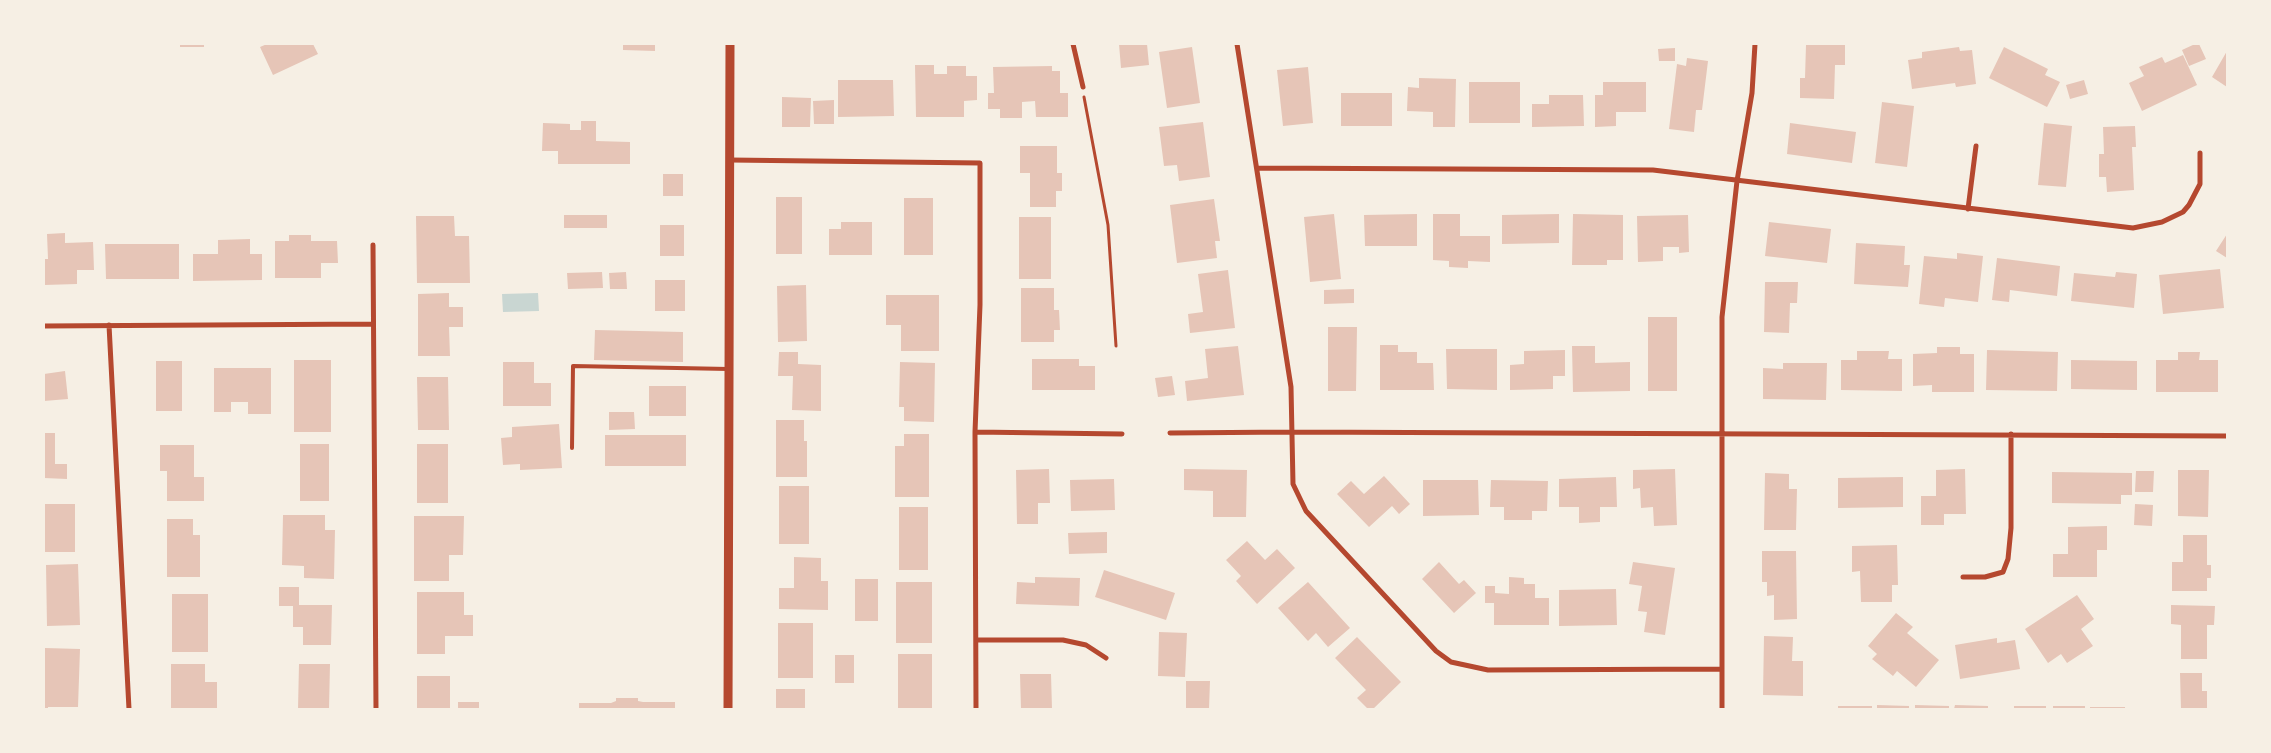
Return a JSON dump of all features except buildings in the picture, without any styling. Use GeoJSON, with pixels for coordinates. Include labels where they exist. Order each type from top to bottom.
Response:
{"type":"FeatureCollection","features":[{"type":"Feature","properties":{"kind":"street"},"geometry":{"type":"LineString","coordinates":[[728,709],[730,44]]}},
{"type":"Feature","properties":{"kind":"street"},"geometry":{"type":"LineString","coordinates":[[1073,44],[1083,87]]}},
{"type":"Feature","properties":{"kind":"street"},"geometry":{"type":"LineString","coordinates":[[1237,44],[1291,387],[1293,484],[1306,511],[1436,651],[1451,662],[1488,670],[1722,669]]}},
{"type":"Feature","properties":{"kind":"street"},"geometry":{"type":"LineString","coordinates":[[1722,709],[1722,317],[1737,181],[1752,93],[1755,44]]}},
{"type":"Feature","properties":{"kind":"street"},"geometry":{"type":"LineString","coordinates":[[1968,210],[1976,146]]}},
{"type":"Feature","properties":{"kind":"street"},"geometry":{"type":"LineString","coordinates":[[1257,168],[1653,170],[2123,228],[2152,226],[2183,212],[2194,198],[2201,177],[2200,153]]}},
{"type":"Feature","properties":{"kind":"street"},"geometry":{"type":"LineString","coordinates":[[730,160],[980,163],[980,305],[975,432],[976,709]]}},
{"type":"Feature","properties":{"kind":"street"},"geometry":{"type":"LineString","coordinates":[[373,245],[376,709]]}},
{"type":"Feature","properties":{"kind":"street"},"geometry":{"type":"LineString","coordinates":[[44,326],[373,324]]}},
{"type":"Feature","properties":{"kind":"street"},"geometry":{"type":"LineString","coordinates":[[109,325],[129,709]]}},
{"type":"Feature","properties":{"kind":"street"},"geometry":{"type":"LineString","coordinates":[[975,432],[1122,434]]}},
{"type":"Feature","properties":{"kind":"street"},"geometry":{"type":"LineString","coordinates":[[1170,433],[2227,436]]}},
{"type":"Feature","properties":{"kind":"street"},"geometry":{"type":"LineString","coordinates":[[1963,577],[1985,577],[2003,572],[2008,559],[2011,528],[2011,434]]}},
{"type":"Feature","properties":{"kind":"street"},"geometry":{"type":"LineString","coordinates":[[976,640],[1064,640],[1086,645],[1106,658]]}},
{"type":"Feature","properties":{"kind":"lane"},"geometry":{"type":"LineString","coordinates":[[572,448],[573,366],[729,369]]}},
{"type":"Feature","properties":{"kind":"path"},"geometry":{"type":"LineString","coordinates":[[1083,87],[1108,226],[1116,346]]}},
{"type":"Feature","properties":{"kind":"shaded area"},"geometry":{"type":"Polygon","coordinates":[[[538,293],[539,311],[503,312],[502,294],[538,293]]]}}]}
